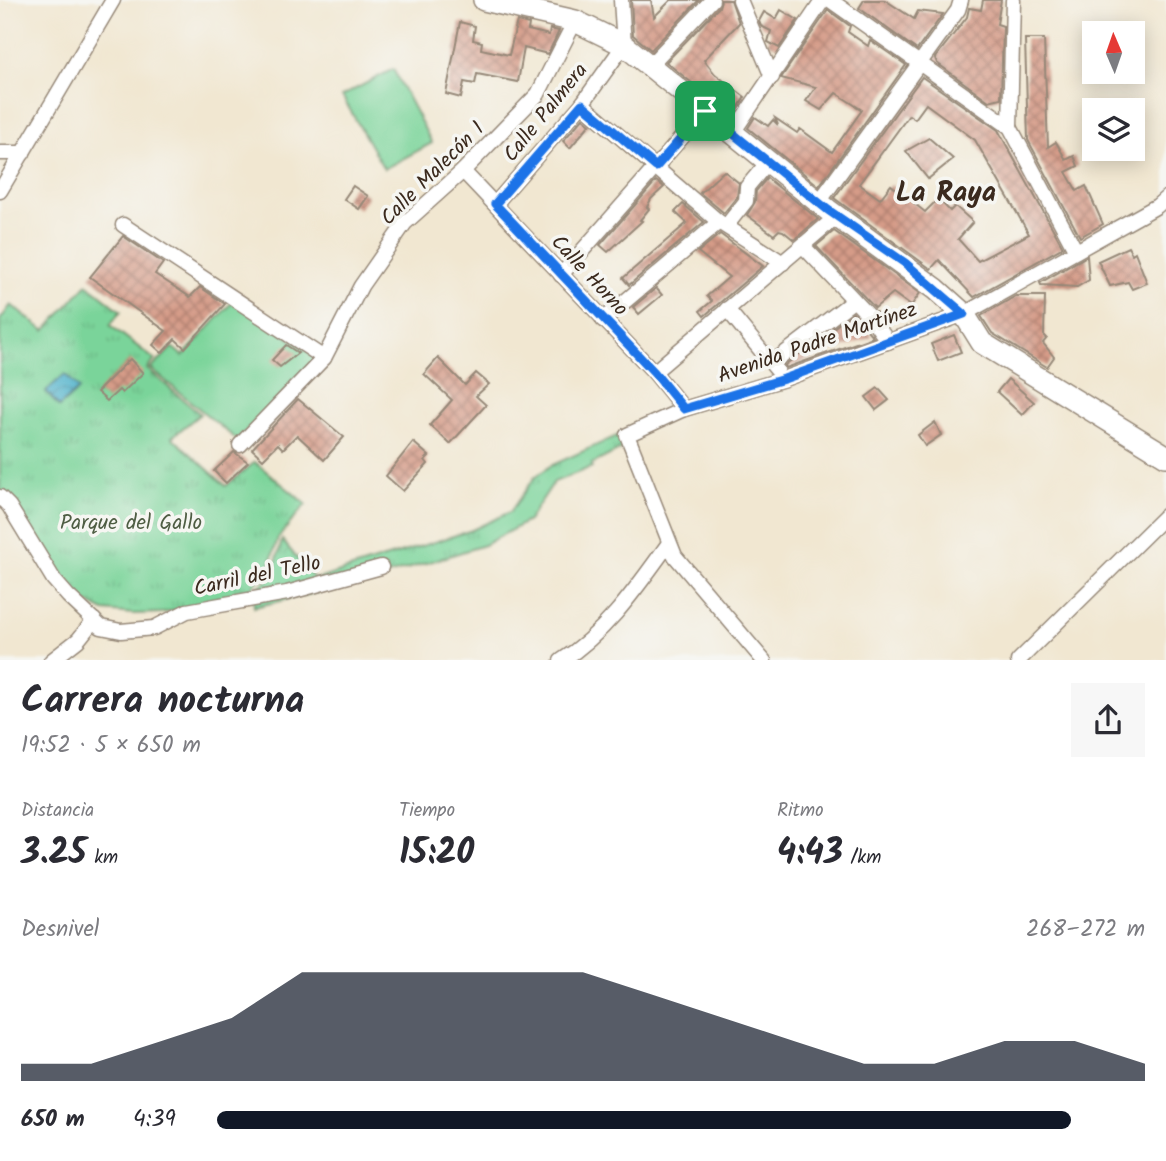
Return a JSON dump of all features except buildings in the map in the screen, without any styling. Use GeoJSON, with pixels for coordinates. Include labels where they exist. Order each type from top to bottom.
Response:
{"type":"FeatureCollection","features":[{"type":"Feature","properties":{"kind":"main road"},"geometry":{"type":"LineString","coordinates":[[484,0],[575,21],[624,45],[651,64],[732,134],[836,216],[905,263],[964,314],[982,343],[1166,456]]}},
{"type":"Feature","properties":{"kind":"street"},"geometry":{"type":"LineString","coordinates":[[0,191],[113,0]]}},
{"type":"Feature","properties":{"kind":"street"},"geometry":{"type":"LineString","coordinates":[[621,0],[624,45]]}},
{"type":"Feature","properties":{"kind":"street"},"geometry":{"type":"LineString","coordinates":[[651,64],[712,0]]}},
{"type":"Feature","properties":{"kind":"street"},"geometry":{"type":"LineString","coordinates":[[740,0],[772,77]]}},
{"type":"Feature","properties":{"kind":"street"},"geometry":{"type":"LineString","coordinates":[[732,134],[823,0]]}},
{"type":"Feature","properties":{"kind":"street"},"geometry":{"type":"LineString","coordinates":[[830,0],[1010,127],[1076,251]]}},
{"type":"Feature","properties":{"kind":"street"},"geometry":{"type":"LineString","coordinates":[[819,202],[958,10],[961,0]]}},
{"type":"Feature","properties":{"kind":"street"},"geometry":{"type":"LineString","coordinates":[[1010,127],[1013,0]]}},
{"type":"Feature","properties":{"kind":"street","name":"Calle Malecón 1"},"geometry":{"type":"LineString","coordinates":[[240,445],[324,358],[361,286],[405,223],[463,171],[538,94],[575,21]]}},
{"type":"Feature","properties":{"kind":"street","name":"Calle Palmera"},"geometry":{"type":"LineString","coordinates":[[495,204],[582,104],[624,45]]}},
{"type":"Feature","properties":{"kind":"street"},"geometry":{"type":"LineString","coordinates":[[582,104],[723,223],[783,263]]}},
{"type":"Feature","properties":{"kind":"street"},"geometry":{"type":"LineString","coordinates":[[561,275],[705,111]]}},
{"type":"Feature","properties":{"kind":"street"},"geometry":{"type":"LineString","coordinates":[[0,153],[23,153]]}},
{"type":"Feature","properties":{"kind":"street"},"geometry":{"type":"LineString","coordinates":[[603,320],[723,223],[746,201],[747,187],[768,162]]}},
{"type":"Feature","properties":{"kind":"street","name":"Calle Horno"},"geometry":{"type":"LineString","coordinates":[[463,171],[654,372],[684,409]]}},
{"type":"Feature","properties":{"kind":"street","name":"Avenida Padre Martínez"},"geometry":{"type":"LineString","coordinates":[[669,543],[627,435],[684,409],[784,379],[964,314],[1157,206],[1166,198]]}},
{"type":"Feature","properties":{"kind":"street"},"geometry":{"type":"LineString","coordinates":[[654,372],[804,247],[836,216]]}},
{"type":"Feature","properties":{"kind":"street"},"geometry":{"type":"LineString","coordinates":[[123,225],[324,358]]}},
{"type":"Feature","properties":{"kind":"street"},"geometry":{"type":"LineString","coordinates":[[804,247],[873,320],[888,342]]}},
{"type":"Feature","properties":{"kind":"street"},"geometry":{"type":"LineString","coordinates":[[772,363],[853,301]]}},
{"type":"Feature","properties":{"kind":"street"},"geometry":{"type":"LineString","coordinates":[[727,309],[784,379]]}},
{"type":"Feature","properties":{"kind":"street","name":"Carril del Tello"},"geometry":{"type":"LineString","coordinates":[[0,497],[9,506],[54,580],[101,627],[137,631],[154,628],[187,611],[287,593],[381,567]]}},
{"type":"Feature","properties":{"kind":"street"},"geometry":{"type":"LineString","coordinates":[[1018,660],[1166,515]]}},
{"type":"Feature","properties":{"kind":"street"},"geometry":{"type":"LineString","coordinates":[[561,660],[586,645],[610,622],[669,543],[675,556],[764,660]]}},
{"type":"Feature","properties":{"kind":"street"},"geometry":{"type":"LineString","coordinates":[[51,660],[78,640],[94,620]]}},
{"type":"Feature","properties":{"kind":"green space"},"geometry":{"type":"Polygon","coordinates":[[[393,69],[432,143],[384,169],[342,96],[393,69]]]}},
{"type":"Feature","properties":{"kind":"green space","name":"Parque del Gallo"},"geometry":{"type":"Polygon","coordinates":[[[87,284],[121,311],[110,325],[155,360],[147,369],[200,414],[172,437],[226,486],[255,462],[306,504],[278,538],[267,574],[254,584],[248,597],[162,613],[104,611],[74,596],[0,494],[0,320],[11,305],[45,331],[87,284]]]}},
{"type":"Feature","properties":{"kind":"green space"},"geometry":{"type":"Polygon","coordinates":[[[234,300],[319,358],[237,440],[151,369],[172,347],[183,356],[234,300]]]}},
{"type":"Feature","properties":{"kind":"green space"},"geometry":{"type":"Polygon","coordinates":[[[619,435],[625,447],[592,464],[592,467],[554,482],[528,521],[484,545],[375,579],[254,607],[257,589],[272,577],[282,540],[315,580],[472,530],[510,512],[535,477],[550,466],[619,435]]]}},
{"type":"Feature","properties":{"kind":"water"},"geometry":{"type":"Polygon","coordinates":[[[65,374],[79,389],[59,407],[46,391],[65,374]]]}},
{"type":"Feature","properties":{"kind":"district","name":"La Raya"},"geometry":{"type":"Point","coordinates":[946,191]}},
{"type":"Feature","properties":{"kind":"route"},"geometry":{"type":"LineString","coordinates":[[582,104],[656,167],[705,111],[828,210],[905,263],[964,314],[784,379],[684,409],[654,372],[495,204],[582,104]]}}]}
